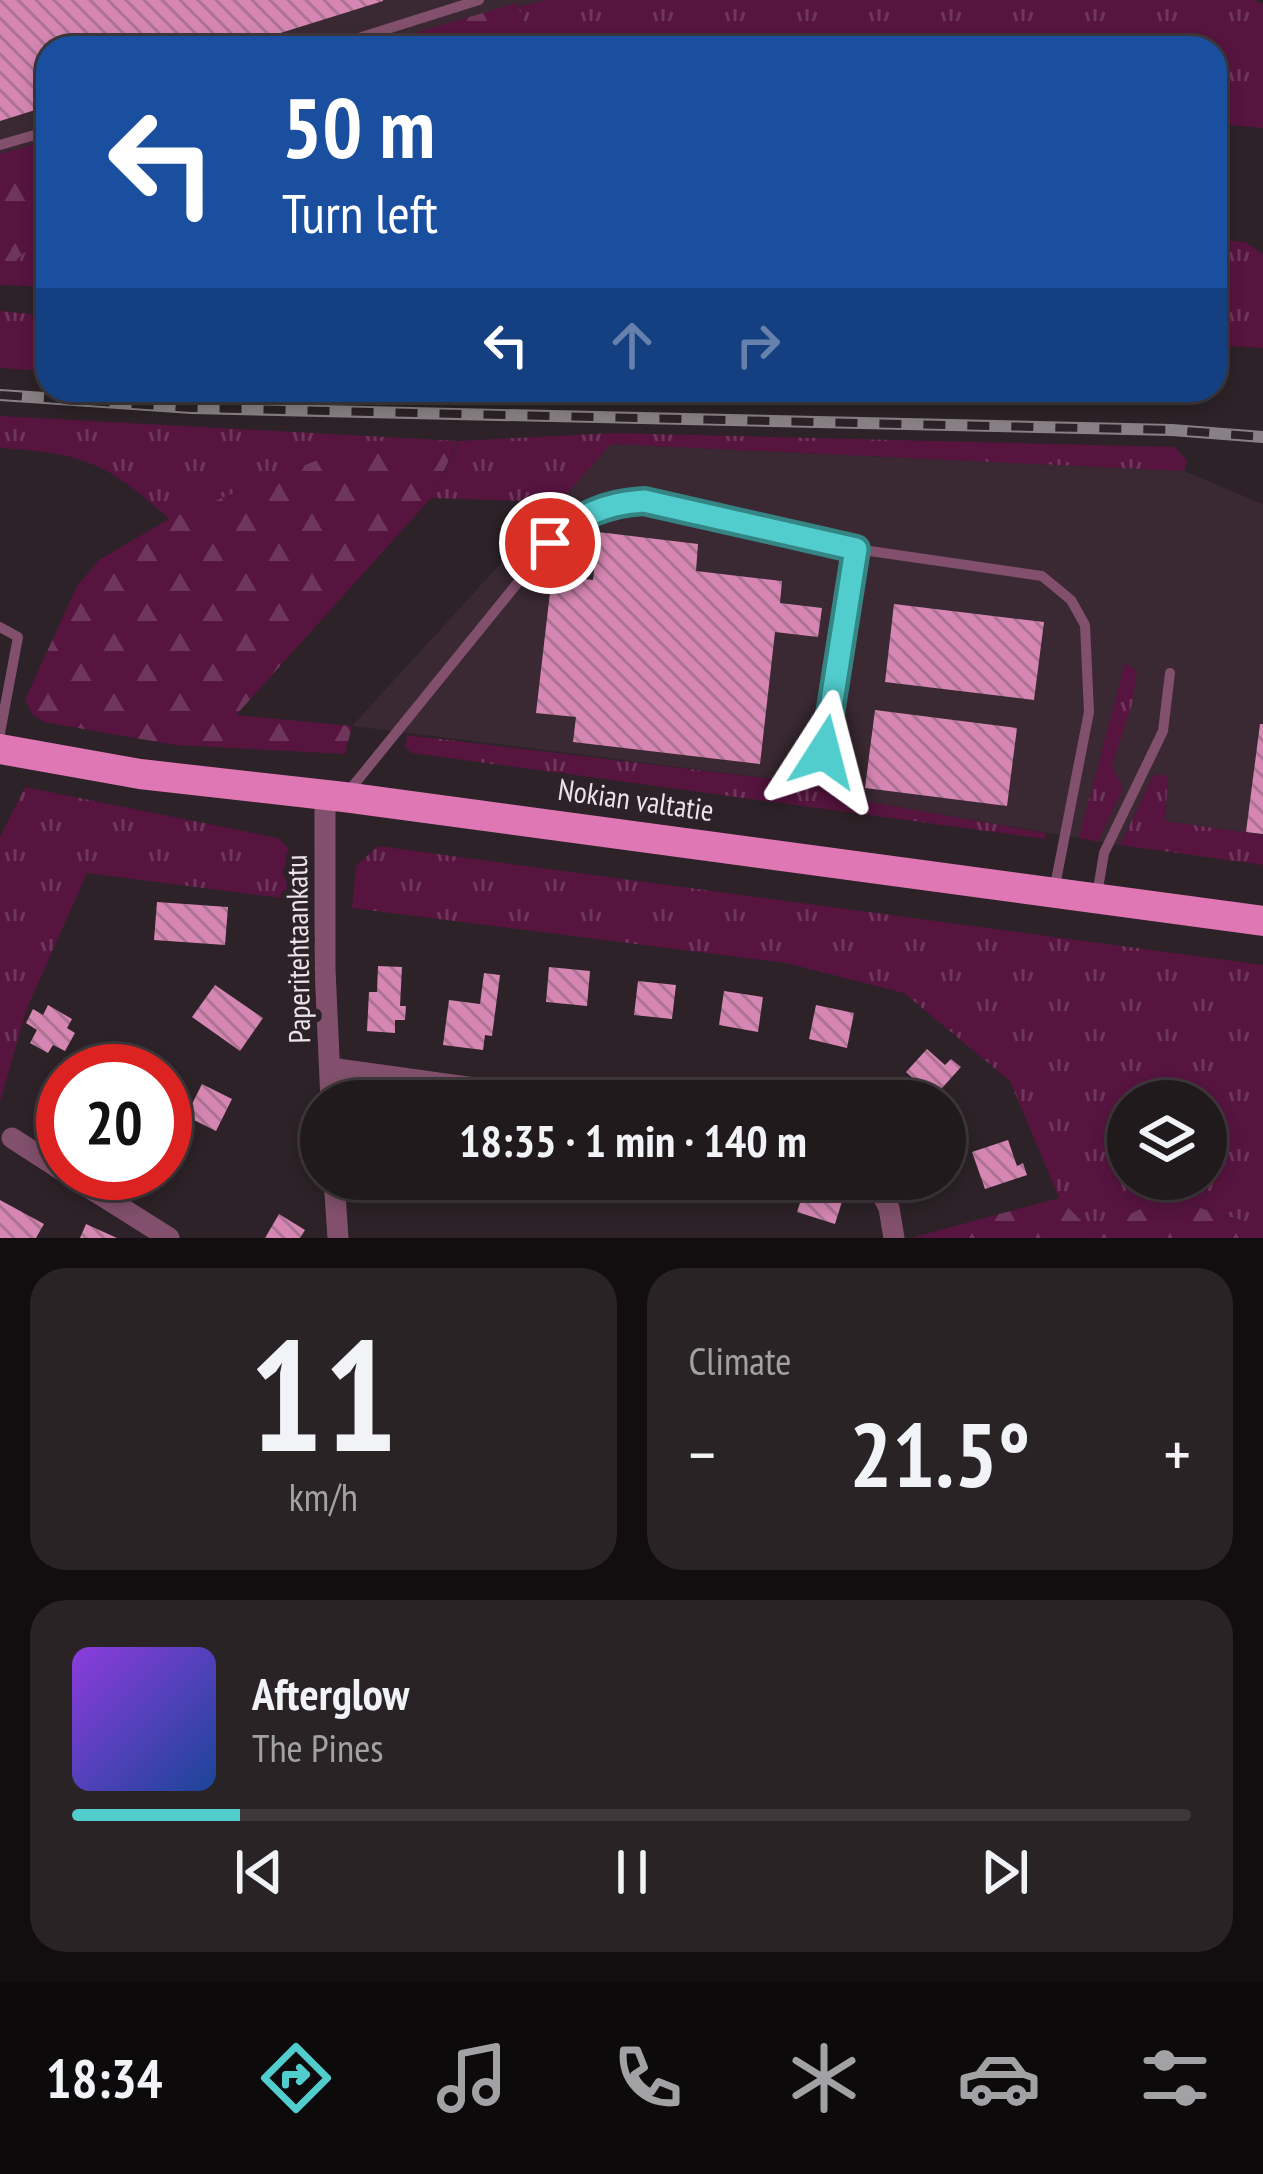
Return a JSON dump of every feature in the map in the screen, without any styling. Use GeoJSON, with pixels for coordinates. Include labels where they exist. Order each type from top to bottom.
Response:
{"type":"FeatureCollection","features":[{"type":"Feature","properties":{"kind":"main road","name":"Nokian valtatie"},"geometry":{"type":"LineString","coordinates":[[0,749],[140,774],[1263,921]]}},
{"type":"Feature","properties":{"kind":"street","name":"Paperitehtaankatu"},"geometry":{"type":"LineString","coordinates":[[330,1080],[335,796]]}},
{"type":"Feature","properties":{"kind":"street"},"geometry":{"type":"LineString","coordinates":[[330,1068],[417,1080]]}},
{"type":"Feature","properties":{"kind":"street"},"geometry":{"type":"LineString","coordinates":[[11,1138],[36,1154]]}},
{"type":"Feature","properties":{"kind":"street"},"geometry":{"type":"LineString","coordinates":[[109,1200],[169,1238]]}},
{"type":"Feature","properties":{"kind":"street"},"geometry":{"type":"LineString","coordinates":[[335,1200],[338,1238]]}},
{"type":"Feature","properties":{"kind":"street"},"geometry":{"type":"LineString","coordinates":[[886,1200],[895,1238]]}},
{"type":"Feature","properties":{"kind":"lane"},"geometry":{"type":"LineString","coordinates":[[365,36],[479,0]]}},
{"type":"Feature","properties":{"kind":"lane"},"geometry":{"type":"LineString","coordinates":[[0,145],[36,134]]}},
{"type":"Feature","properties":{"kind":"lane"},"geometry":{"type":"LineString","coordinates":[[335,796],[569,524],[621,502],[644,501],[856,549],[1042,576],[1071,600],[1085,625],[1089,712],[1054,892]]}},
{"type":"Feature","properties":{"kind":"lane"},"geometry":{"type":"LineString","coordinates":[[824,752],[856,549]]}},
{"type":"Feature","properties":{"kind":"lane"},"geometry":{"type":"LineString","coordinates":[[0,627],[18,638],[0,733]]}},
{"type":"Feature","properties":{"kind":"lane"},"geometry":{"type":"LineString","coordinates":[[1096,898],[1104,853],[1163,731],[1170,673]]}},
{"type":"Feature","properties":{"kind":"shaded area"},"geometry":{"type":"Polygon","coordinates":[[[0,0],[546,0],[405,36],[36,36],[36,144],[0,154],[0,0]]]}},
{"type":"Feature","properties":{"kind":"shaded area"},"geometry":{"type":"Polygon","coordinates":[[[610,444],[1184,471],[1263,504],[1263,835],[1165,821],[1168,776],[1154,774],[1120,845],[857,800],[854,789],[352,726],[610,444]]]}},
{"type":"Feature","properties":{"kind":"green space"},"geometry":{"type":"Polygon","coordinates":[[[546,0],[1254,0],[1263,4],[1263,128],[1227,125],[1227,36],[529,36],[518,7],[546,0]]]}},
{"type":"Feature","properties":{"kind":"green space"},"geometry":{"type":"Polygon","coordinates":[[[517,3],[529,36],[404,36],[517,3]]]}},
{"type":"Feature","properties":{"kind":"green space"},"geometry":{"type":"Polygon","coordinates":[[[36,144],[36,240],[0,277],[0,154],[36,144]]]}},
{"type":"Feature","properties":{"kind":"green space"},"geometry":{"type":"Polygon","coordinates":[[[36,240],[36,286],[0,285],[0,277],[36,240]]]}},
{"type":"Feature","properties":{"kind":"green space"},"geometry":{"type":"Polygon","coordinates":[[[1227,241],[1245,242],[1263,254],[1263,348],[1227,346],[1227,241]]]}},
{"type":"Feature","properties":{"kind":"green space"},"geometry":{"type":"Polygon","coordinates":[[[0,311],[36,315],[36,370],[0,368],[0,311]]]}},
{"type":"Feature","properties":{"kind":"green space"},"geometry":{"type":"Polygon","coordinates":[[[0,416],[458,441],[613,433],[1175,447],[1187,461],[1184,471],[611,444],[559,502],[431,498],[458,443],[328,456],[169,519],[129,485],[93,464],[53,453],[0,448],[0,416]]]}},
{"type":"Feature","properties":{"kind":"green space"},"geometry":{"type":"Polygon","coordinates":[[[458,441],[431,498],[236,715],[352,726],[345,754],[175,745],[44,722],[33,715],[25,700],[77,586],[99,560],[169,519],[328,456],[458,441]]]}},
{"type":"Feature","properties":{"kind":"green space"},"geometry":{"type":"Polygon","coordinates":[[[1125,663],[1137,671],[1112,766],[1123,788],[1098,842],[1079,838],[1125,663]]]}},
{"type":"Feature","properties":{"kind":"green space"},"geometry":{"type":"Polygon","coordinates":[[[407,735],[855,789],[858,800],[1046,833],[1045,839],[412,753],[405,747],[407,735]]]}},
{"type":"Feature","properties":{"kind":"green space"},"geometry":{"type":"Polygon","coordinates":[[[1154,774],[1168,776],[1165,821],[1263,835],[1263,865],[1120,845],[1154,774]]]}},
{"type":"Feature","properties":{"kind":"green space"},"geometry":{"type":"Polygon","coordinates":[[[25,787],[278,838],[292,858],[297,900],[87,873],[27,1008],[0,1102],[0,837],[25,787]]]}},
{"type":"Feature","properties":{"kind":"green space"},"geometry":{"type":"Polygon","coordinates":[[[378,846],[1263,965],[1263,1227],[1175,1200],[1227,1200],[1227,1080],[1107,1080],[1107,1200],[1159,1200],[1093,1233],[1059,1198],[1010,1081],[904,993],[786,963],[352,908],[356,866],[378,846]]]}},
{"type":"Feature","properties":{"kind":"green space"},"geometry":{"type":"Polygon","coordinates":[[[1059,1198],[1093,1233],[1158,1200],[1174,1200],[1263,1227],[1263,1238],[910,1238],[1059,1198]]]}},
{"type":"Feature","properties":{"kind":"building"},"geometry":{"type":"Polygon","coordinates":[[[0,0],[383,0],[271,36],[36,36],[36,110],[0,121],[0,0]]]}},
{"type":"Feature","properties":{"kind":"building"},"geometry":{"type":"Polygon","coordinates":[[[598,532],[698,544],[696,571],[782,581],[780,603],[822,608],[818,637],[775,632],[760,764],[573,742],[576,717],[536,713],[552,575],[593,580],[598,532]]]}},
{"type":"Feature","properties":{"kind":"building"},"geometry":{"type":"Polygon","coordinates":[[[894,604],[1044,622],[1034,700],[885,682],[894,604]]]}},
{"type":"Feature","properties":{"kind":"building"},"geometry":{"type":"Polygon","coordinates":[[[875,710],[1017,728],[1007,806],[865,788],[875,710]]]}},
{"type":"Feature","properties":{"kind":"building"},"geometry":{"type":"Polygon","coordinates":[[[1263,724],[1263,834],[1246,832],[1263,724]]]}},
{"type":"Feature","properties":{"kind":"building"},"geometry":{"type":"Polygon","coordinates":[[[157,902],[228,907],[225,945],[154,940],[157,902]]]}},
{"type":"Feature","properties":{"kind":"building"},"geometry":{"type":"Polygon","coordinates":[[[378,966],[402,967],[400,1006],[406,1006],[405,1020],[395,1020],[395,1033],[367,1031],[369,992],[377,992],[378,966]]]}},
{"type":"Feature","properties":{"kind":"building"},"geometry":{"type":"Polygon","coordinates":[[[549,967],[590,971],[587,1006],[546,1002],[549,967]]]}},
{"type":"Feature","properties":{"kind":"building"},"geometry":{"type":"Polygon","coordinates":[[[484,973],[500,975],[492,1036],[485,1035],[483,1050],[443,1045],[449,1000],[480,1004],[484,973]]]}},
{"type":"Feature","properties":{"kind":"building"},"geometry":{"type":"Polygon","coordinates":[[[638,981],[676,985],[672,1019],[634,1015],[638,981]]]}},
{"type":"Feature","properties":{"kind":"building"},"geometry":{"type":"Polygon","coordinates":[[[215,985],[263,1018],[240,1051],[192,1017],[215,985]]]}},
{"type":"Feature","properties":{"kind":"building"},"geometry":{"type":"Polygon","coordinates":[[[724,991],[763,997],[758,1032],[719,1025],[724,991]]]}},
{"type":"Feature","properties":{"kind":"building"},"geometry":{"type":"Polygon","coordinates":[[[48,1005],[72,1019],[67,1028],[75,1033],[69,1044],[30,1043],[37,1030],[26,1023],[33,1009],[43,1015],[48,1005]]]}},
{"type":"Feature","properties":{"kind":"building"},"geometry":{"type":"Polygon","coordinates":[[[816,1005],[854,1013],[847,1048],[809,1039],[816,1005]]]}},
{"type":"Feature","properties":{"kind":"building"},"geometry":{"type":"Polygon","coordinates":[[[927,1049],[945,1065],[951,1059],[961,1067],[949,1080],[915,1080],[906,1072],[927,1049]]]}},
{"type":"Feature","properties":{"kind":"building"},"geometry":{"type":"Polygon","coordinates":[[[202,1084],[232,1099],[216,1131],[192,1119],[192,1104],[202,1084]]]}},
{"type":"Feature","properties":{"kind":"building"},"geometry":{"type":"Polygon","coordinates":[[[1008,1140],[1017,1166],[1023,1163],[1027,1175],[985,1189],[972,1152],[1008,1140]]]}},
{"type":"Feature","properties":{"kind":"building"},"geometry":{"type":"Polygon","coordinates":[[[0,1200],[44,1224],[36,1238],[0,1238],[0,1200]]]}},
{"type":"Feature","properties":{"kind":"building"},"geometry":{"type":"Polygon","coordinates":[[[801,1200],[842,1200],[835,1224],[797,1212],[801,1200]]]}},
{"type":"Feature","properties":{"kind":"building"},"geometry":{"type":"Polygon","coordinates":[[[279,1214],[305,1230],[300,1238],[265,1238],[279,1214]]]}},
{"type":"Feature","properties":{"kind":"building"},"geometry":{"type":"Polygon","coordinates":[[[86,1224],[117,1238],[80,1238],[86,1224]]]}},
{"type":"Feature","properties":{"kind":"railway"},"geometry":{"type":"LineString","coordinates":[[0,395],[36,397]]}},
{"type":"Feature","properties":{"kind":"railway"},"geometry":{"type":"LineString","coordinates":[[103,402],[192,408],[1172,430],[1263,437]]}},
{"type":"Feature","properties":{"kind":"route"},"geometry":{"type":"LineString","coordinates":[[550,543],[569,524],[593,511],[644,501],[856,549],[824,752]]}}]}
